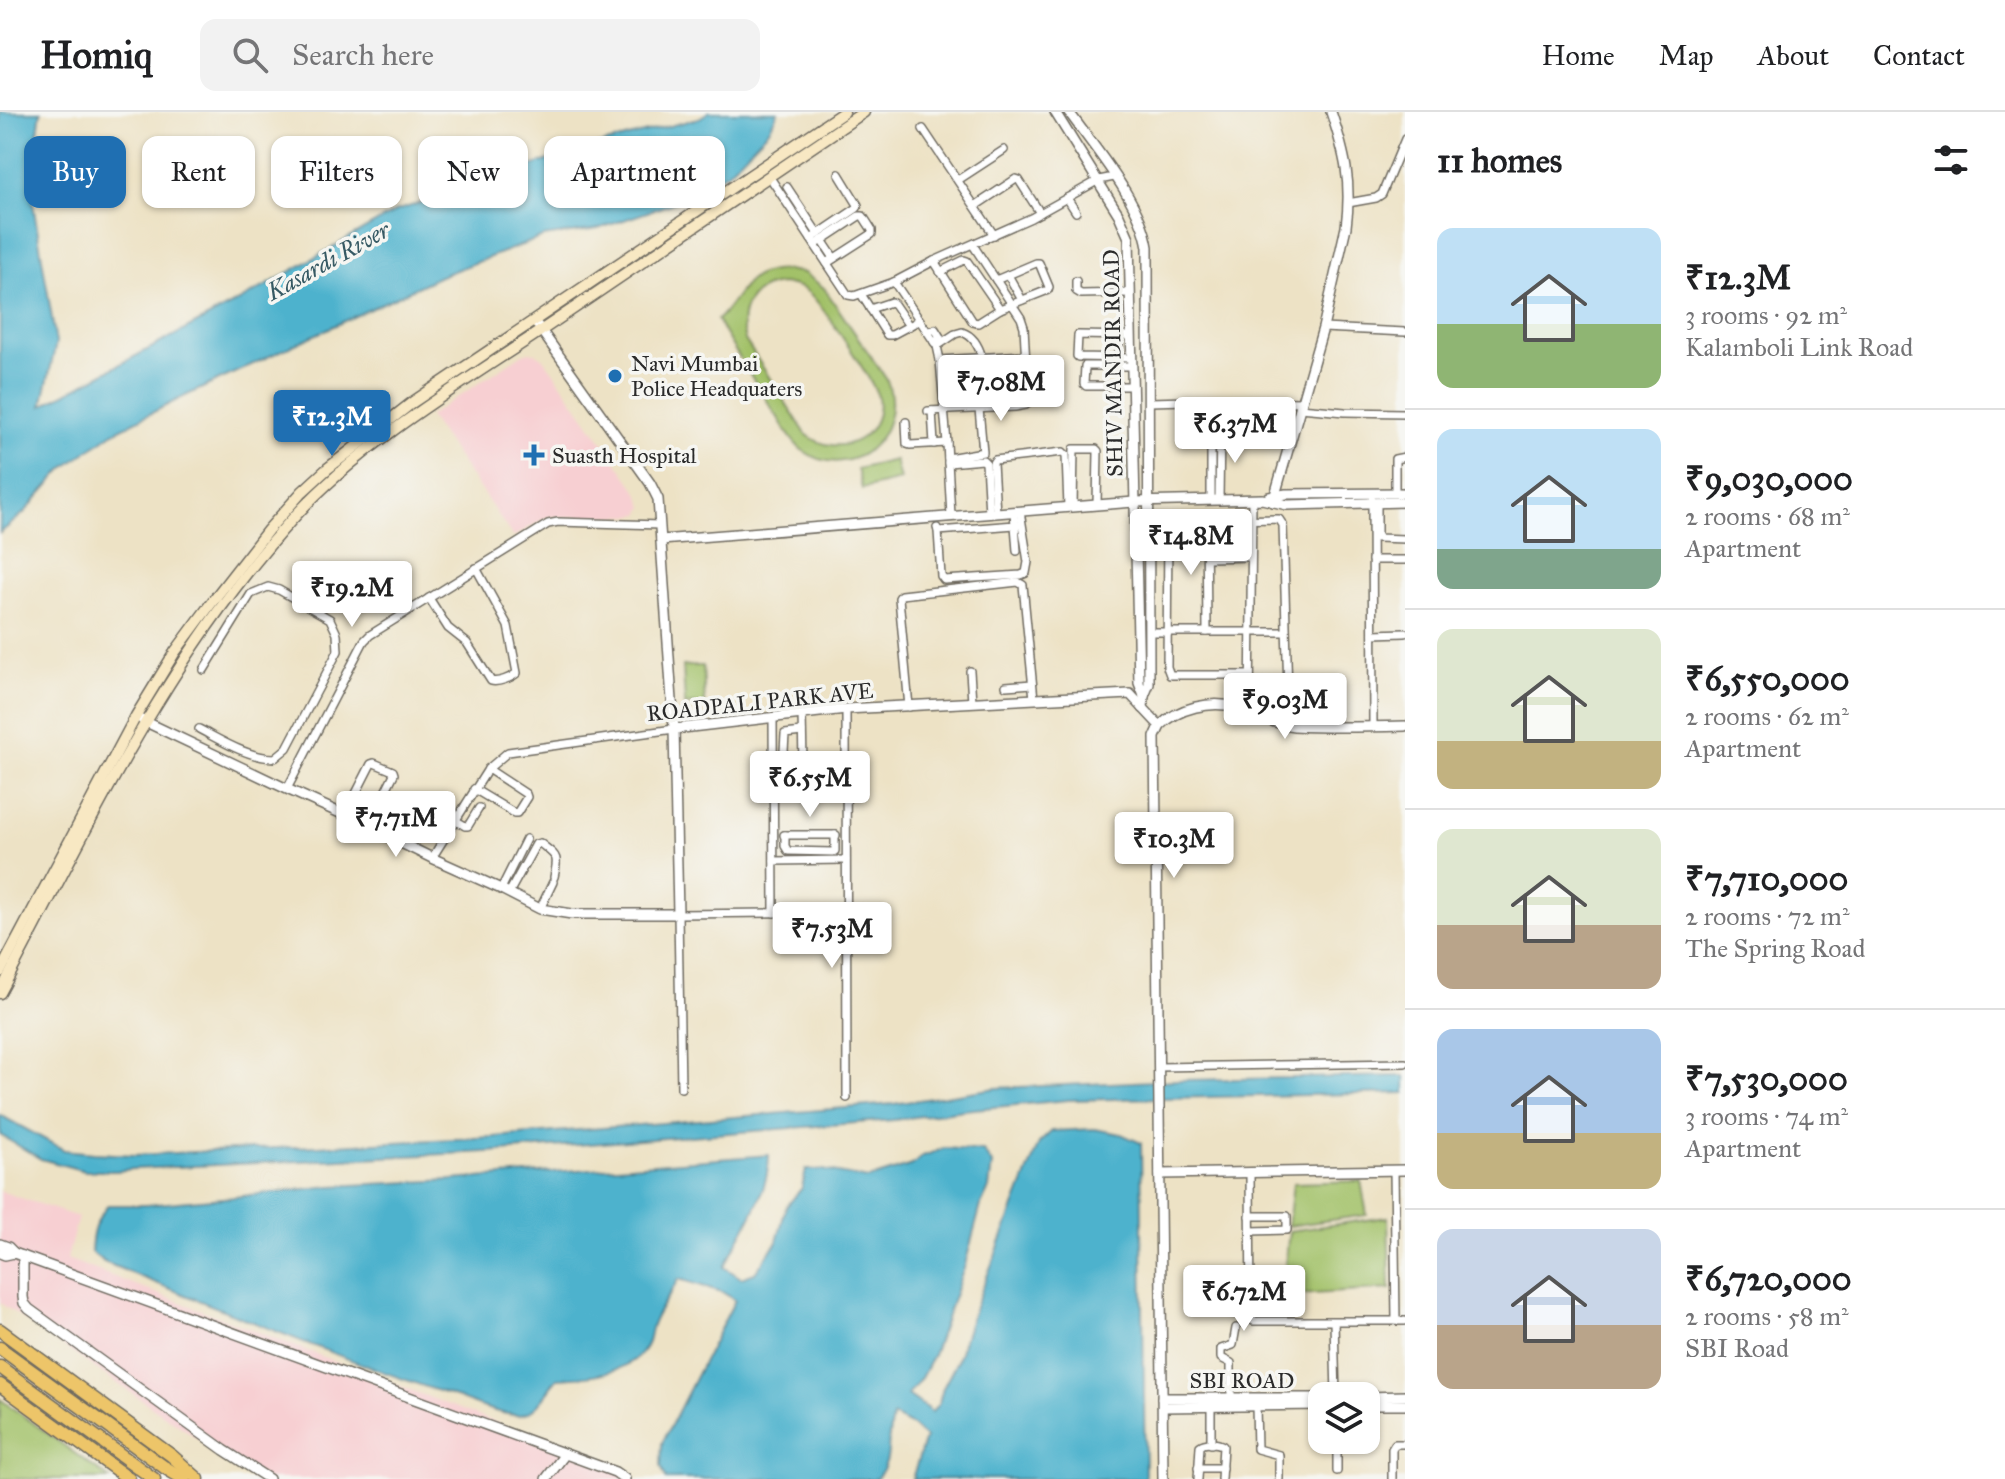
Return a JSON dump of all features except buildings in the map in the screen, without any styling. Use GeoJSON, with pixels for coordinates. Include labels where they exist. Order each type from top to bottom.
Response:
{"type":"FeatureCollection","features":[{"type":"Feature","properties":{"kind":"highway"},"geometry":{"type":"LineString","coordinates":[[0,1330],[172,1456],[198,1479]]}},
{"type":"Feature","properties":{"kind":"highway"},"geometry":{"type":"LineString","coordinates":[[0,1348],[184,1479]]}},
{"type":"Feature","properties":{"kind":"highway"},"geometry":{"type":"LineString","coordinates":[[0,1367],[154,1479]]}},
{"type":"Feature","properties":{"kind":"highway"},"geometry":{"type":"LineString","coordinates":[[0,1385],[129,1479]]}},
{"type":"Feature","properties":{"kind":"main road"},"geometry":{"type":"LineString","coordinates":[[0,972],[141,719],[224,605],[277,537],[316,494],[538,325],[844,112]]}},
{"type":"Feature","properties":{"kind":"main road"},"geometry":{"type":"LineString","coordinates":[[538,325],[864,112]]}},
{"type":"Feature","properties":{"kind":"main road"},"geometry":{"type":"LineString","coordinates":[[0,993],[126,755],[141,719]]}},
{"type":"Feature","properties":{"kind":"street","name":"SHIV MANDIR ROAD"},"geometry":{"type":"LineString","coordinates":[[1055,112],[1099,180],[1127,231],[1130,248],[1139,683],[1144,696]]}},
{"type":"Feature","properties":{"kind":"street","name":"SHIV MANDIR ROAD"},"geometry":{"type":"LineString","coordinates":[[1069,112],[1141,219],[1148,247],[1149,684],[1144,696]]}},
{"type":"Feature","properties":{"kind":"street"},"geometry":{"type":"LineString","coordinates":[[1274,499],[1323,328],[1346,227],[1348,173],[1331,112]]}},
{"type":"Feature","properties":{"kind":"street"},"geometry":{"type":"LineString","coordinates":[[923,129],[994,235]]}},
{"type":"Feature","properties":{"kind":"street"},"geometry":{"type":"LineString","coordinates":[[1348,203],[1382,194],[1405,139]]}},
{"type":"Feature","properties":{"kind":"street"},"geometry":{"type":"LineString","coordinates":[[958,180],[1004,150]]}},
{"type":"Feature","properties":{"kind":"street"},"geometry":{"type":"LineString","coordinates":[[816,240],[858,205],[839,174]]}},
{"type":"Feature","properties":{"kind":"street"},"geometry":{"type":"LineString","coordinates":[[769,176],[793,205],[848,295],[854,296],[894,282],[1040,213],[1099,180],[1114,177]]}},
{"type":"Feature","properties":{"kind":"street"},"geometry":{"type":"LineString","coordinates":[[975,206],[1016,179],[1040,213]]}},
{"type":"Feature","properties":{"kind":"street"},"geometry":{"type":"LineString","coordinates":[[787,187],[793,205]]}},
{"type":"Feature","properties":{"kind":"street"},"geometry":{"type":"LineString","coordinates":[[1067,198],[1076,212]]}},
{"type":"Feature","properties":{"kind":"street"},"geometry":{"type":"LineString","coordinates":[[816,240],[863,216],[872,234],[830,261]]}},
{"type":"Feature","properties":{"kind":"street"},"geometry":{"type":"LineString","coordinates":[[969,419],[1000,404],[1026,405],[1028,402],[1020,384],[1025,355],[1021,318],[973,245]]}},
{"type":"Feature","properties":{"kind":"street"},"geometry":{"type":"LineString","coordinates":[[934,261],[973,322],[978,323],[1000,309],[1049,287],[1039,263],[996,280]]}},
{"type":"Feature","properties":{"kind":"street"},"geometry":{"type":"LineString","coordinates":[[940,272],[967,261],[1000,309]]}},
{"type":"Feature","properties":{"kind":"street"},"geometry":{"type":"LineString","coordinates":[[1008,275],[1022,300]]}},
{"type":"Feature","properties":{"kind":"street"},"geometry":{"type":"LineString","coordinates":[[1076,281],[1076,291],[1081,294],[1130,293]]}},
{"type":"Feature","properties":{"kind":"street"},"geometry":{"type":"LineString","coordinates":[[894,282],[928,332],[940,360],[951,516]]}},
{"type":"Feature","properties":{"kind":"street"},"geometry":{"type":"LineString","coordinates":[[861,294],[887,335],[920,320]]}},
{"type":"Feature","properties":{"kind":"street"},"geometry":{"type":"LineString","coordinates":[[870,309],[891,302],[909,326]]}},
{"type":"Feature","properties":{"kind":"street"},"geometry":{"type":"LineString","coordinates":[[538,325],[650,483],[658,499],[674,729],[681,1088]]}},
{"type":"Feature","properties":{"kind":"street"},"geometry":{"type":"LineString","coordinates":[[1323,328],[1405,332]]}},
{"type":"Feature","properties":{"kind":"street"},"geometry":{"type":"LineString","coordinates":[[935,344],[962,332],[971,336],[978,352]]}},
{"type":"Feature","properties":{"kind":"street"},"geometry":{"type":"LineString","coordinates":[[1118,362],[1077,356],[1078,335],[1131,336]]}},
{"type":"Feature","properties":{"kind":"street"},"geometry":{"type":"LineString","coordinates":[[1116,386],[1119,336]]}},
{"type":"Feature","properties":{"kind":"street"},"geometry":{"type":"LineString","coordinates":[[940,360],[978,352],[1025,355]]}},
{"type":"Feature","properties":{"kind":"street"},"geometry":{"type":"LineString","coordinates":[[1132,362],[1085,366],[1083,369],[1086,386],[1133,386]]}},
{"type":"Feature","properties":{"kind":"street"},"geometry":{"type":"LineString","coordinates":[[1149,402],[1188,401]]}},
{"type":"Feature","properties":{"kind":"street"},"geometry":{"type":"LineString","coordinates":[[1246,401],[1405,413]]}},
{"type":"Feature","properties":{"kind":"street"},"geometry":{"type":"LineString","coordinates":[[1211,404],[1215,500]]}},
{"type":"Feature","properties":{"kind":"street"},"geometry":{"type":"LineString","coordinates":[[934,444],[930,411],[980,414]]}},
{"type":"Feature","properties":{"kind":"street"},"geometry":{"type":"LineString","coordinates":[[948,461],[983,452],[980,414]]}},
{"type":"Feature","properties":{"kind":"street"},"geometry":{"type":"LineString","coordinates":[[906,422],[907,444],[947,443]]}},
{"type":"Feature","properties":{"kind":"street"},"geometry":{"type":"LineString","coordinates":[[1215,500],[1220,430]]}},
{"type":"Feature","properties":{"kind":"street"},"geometry":{"type":"LineString","coordinates":[[1070,507],[1074,449],[1098,451],[1097,505]]}},
{"type":"Feature","properties":{"kind":"street"},"geometry":{"type":"LineString","coordinates":[[992,513],[995,460],[1063,452],[1066,455],[1070,507]]}},
{"type":"Feature","properties":{"kind":"street"},"geometry":{"type":"LineString","coordinates":[[661,540],[1134,502],[1274,499],[1287,505],[1373,499],[1400,493],[1395,459],[1405,457]]}},
{"type":"Feature","properties":{"kind":"street"},"geometry":{"type":"LineString","coordinates":[[948,461],[983,460],[986,463],[992,513]]}},
{"type":"Feature","properties":{"kind":"street"},"geometry":{"type":"LineString","coordinates":[[1250,712],[1251,520],[1257,499]]}},
{"type":"Feature","properties":{"kind":"street"},"geometry":{"type":"LineString","coordinates":[[1373,499],[1405,502]]}},
{"type":"Feature","properties":{"kind":"street"},"geometry":{"type":"LineString","coordinates":[[1373,499],[1377,538],[1405,539]]}},
{"type":"Feature","properties":{"kind":"street"},"geometry":{"type":"LineString","coordinates":[[1373,499],[1373,727]]}},
{"type":"Feature","properties":{"kind":"street"},"geometry":{"type":"LineString","coordinates":[[936,517],[941,576],[948,581],[1026,573],[1028,562],[1017,511]]}},
{"type":"Feature","properties":{"kind":"street"},"geometry":{"type":"LineString","coordinates":[[1250,675],[1170,675],[1167,667],[1168,528],[1173,521],[1279,519],[1283,525],[1288,692],[1284,697],[1250,697]]}},
{"type":"Feature","properties":{"kind":"street"},"geometry":{"type":"LineString","coordinates":[[1206,521],[1207,632]]}},
{"type":"Feature","properties":{"kind":"street"},"geometry":{"type":"LineString","coordinates":[[287,789],[364,641],[370,635],[548,524],[660,525]]}},
{"type":"Feature","properties":{"kind":"street"},"geometry":{"type":"LineString","coordinates":[[938,531],[1019,525]]}},
{"type":"Feature","properties":{"kind":"street"},"geometry":{"type":"LineString","coordinates":[[1017,551],[1019,525]]}},
{"type":"Feature","properties":{"kind":"street"},"geometry":{"type":"LineString","coordinates":[[1207,558],[1251,557]]}},
{"type":"Feature","properties":{"kind":"street"},"geometry":{"type":"LineString","coordinates":[[1372,560],[1405,560]]}},
{"type":"Feature","properties":{"kind":"street"},"geometry":{"type":"LineString","coordinates":[[429,598],[448,628],[467,643],[491,681],[513,677],[517,673],[508,626],[476,568]]}},
{"type":"Feature","properties":{"kind":"street"},"geometry":{"type":"LineString","coordinates":[[909,707],[901,595],[1018,582],[1023,585],[1034,699]]}},
{"type":"Feature","properties":{"kind":"street"},"geometry":{"type":"LineString","coordinates":[[199,729],[227,744],[264,758],[275,758],[287,748],[338,651],[337,634],[330,619],[279,590],[268,587],[260,589],[251,594],[204,670]]}},
{"type":"Feature","properties":{"kind":"street"},"geometry":{"type":"LineString","coordinates":[[1149,632],[1286,632]]}},
{"type":"Feature","properties":{"kind":"street"},"geometry":{"type":"LineString","coordinates":[[1373,634],[1405,633]]}},
{"type":"Feature","properties":{"kind":"street"},"geometry":{"type":"LineString","coordinates":[[970,671],[972,702]]}},
{"type":"Feature","properties":{"kind":"street"},"geometry":{"type":"LineString","coordinates":[[1006,686],[1032,684]]}},
{"type":"Feature","properties":{"kind":"street","name":"ROADPALI PARK AVE"},"geometry":{"type":"LineString","coordinates":[[432,858],[488,769],[515,750],[846,709],[1130,694],[1143,708]]}},
{"type":"Feature","properties":{"kind":"street"},"geometry":{"type":"LineString","coordinates":[[1144,696],[1143,708],[1160,726]]}},
{"type":"Feature","properties":{"kind":"street"},"geometry":{"type":"LineString","coordinates":[[1163,1479],[1155,737],[1160,726],[1172,716],[1201,706],[1232,706],[1291,726],[1405,726]]}},
{"type":"Feature","properties":{"kind":"street"},"geometry":{"type":"LineString","coordinates":[[846,709],[847,1098]]}},
{"type":"Feature","properties":{"kind":"street"},"geometry":{"type":"LineString","coordinates":[[773,769],[797,768],[803,763],[802,714]]}},
{"type":"Feature","properties":{"kind":"street"},"geometry":{"type":"LineString","coordinates":[[773,717],[774,913]]}},
{"type":"Feature","properties":{"kind":"street"},"geometry":{"type":"LineString","coordinates":[[141,719],[540,909],[572,914],[847,912]]}},
{"type":"Feature","properties":{"kind":"street"},"geometry":{"type":"LineString","coordinates":[[783,769],[785,734],[802,732]]}},
{"type":"Feature","properties":{"kind":"street"},"geometry":{"type":"LineString","coordinates":[[221,758],[227,744]]}},
{"type":"Feature","properties":{"kind":"street"},"geometry":{"type":"LineString","coordinates":[[255,774],[264,758]]}},
{"type":"Feature","properties":{"kind":"street"},"geometry":{"type":"LineString","coordinates":[[345,815],[371,764],[393,771],[368,826]]}},
{"type":"Feature","properties":{"kind":"street"},"geometry":{"type":"LineString","coordinates":[[474,789],[517,813],[526,794],[488,769]]}},
{"type":"Feature","properties":{"kind":"street"},"geometry":{"type":"LineString","coordinates":[[455,820],[468,826],[481,809],[467,800]]}},
{"type":"Feature","properties":{"kind":"street"},"geometry":{"type":"LineString","coordinates":[[351,803],[374,814]]}},
{"type":"Feature","properties":{"kind":"street"},"geometry":{"type":"LineString","coordinates":[[774,835],[846,835]]}},
{"type":"Feature","properties":{"kind":"street"},"geometry":{"type":"LineString","coordinates":[[785,835],[788,851],[833,852],[835,835]]}},
{"type":"Feature","properties":{"kind":"street"},"geometry":{"type":"LineString","coordinates":[[505,891],[526,839]]}},
{"type":"Feature","properties":{"kind":"street"},"geometry":{"type":"LineString","coordinates":[[505,891],[536,844],[540,843],[558,861],[554,880],[540,909]]}},
{"type":"Feature","properties":{"kind":"street"},"geometry":{"type":"LineString","coordinates":[[774,861],[846,860]]}},
{"type":"Feature","properties":{"kind":"street"},"geometry":{"type":"LineString","coordinates":[[1159,1070],[1405,1063]]}},
{"type":"Feature","properties":{"kind":"street"},"geometry":{"type":"LineString","coordinates":[[1250,1173],[1253,1321],[1401,1321],[1394,1170]]}},
{"type":"Feature","properties":{"kind":"street"},"geometry":{"type":"LineString","coordinates":[[1160,1174],[1405,1170]]}},
{"type":"Feature","properties":{"kind":"street"},"geometry":{"type":"LineString","coordinates":[[1250,1216],[1287,1216],[1287,1230],[1250,1231]]}},
{"type":"Feature","properties":{"kind":"street"},"geometry":{"type":"LineString","coordinates":[[1260,1230],[1261,1216]]}},
{"type":"Feature","properties":{"kind":"street"},"geometry":{"type":"LineString","coordinates":[[0,1244],[18,1255],[615,1472],[625,1479]]}},
{"type":"Feature","properties":{"kind":"street"},"geometry":{"type":"LineString","coordinates":[[0,1253],[18,1255]]}},
{"type":"Feature","properties":{"kind":"street"},"geometry":{"type":"LineString","coordinates":[[18,1255],[24,1303],[29,1309],[269,1479]]}},
{"type":"Feature","properties":{"kind":"street"},"geometry":{"type":"LineString","coordinates":[[1334,1322],[1336,1382]]}},
{"type":"Feature","properties":{"kind":"street"},"geometry":{"type":"LineString","coordinates":[[1231,1398],[1231,1363],[1221,1358],[1220,1351],[1233,1345],[1236,1328]]}},
{"type":"Feature","properties":{"kind":"street"},"geometry":{"type":"LineString","coordinates":[[1380,1397],[1405,1396]]}},
{"type":"Feature","properties":{"kind":"street","name":"SBI ROAD"},"geometry":{"type":"LineString","coordinates":[[1162,1402],[1308,1398]]}},
{"type":"Feature","properties":{"kind":"street","name":"SBI ROAD"},"geometry":{"type":"LineString","coordinates":[[1162,1402],[1211,1407],[1308,1405]]}},
{"type":"Feature","properties":{"kind":"street"},"geometry":{"type":"LineString","coordinates":[[1380,1405],[1405,1405]]}},
{"type":"Feature","properties":{"kind":"street"},"geometry":{"type":"LineString","coordinates":[[1256,1406],[1257,1449],[1279,1455],[1279,1479]]}},
{"type":"Feature","properties":{"kind":"street"},"geometry":{"type":"LineString","coordinates":[[1211,1407],[1211,1444]]}},
{"type":"Feature","properties":{"kind":"street"},"geometry":{"type":"LineString","coordinates":[[1198,1479],[1202,1444],[1223,1446],[1221,1479]]}},
{"type":"Feature","properties":{"kind":"street"},"geometry":{"type":"LineString","coordinates":[[1392,1479],[1392,1449],[1395,1444],[1405,1444]]}},
{"type":"Feature","properties":{"kind":"street"},"geometry":{"type":"LineString","coordinates":[[546,1479],[565,1454]]}},
{"type":"Feature","properties":{"kind":"street"},"geometry":{"type":"LineString","coordinates":[[1337,1454],[1337,1471]]}},
{"type":"Feature","properties":{"kind":"street"},"geometry":{"type":"LineString","coordinates":[[1198,1468],[1222,1468]]}},
{"type":"Feature","properties":{"kind":"shaded area","name":"Suasth Hospital"},"geometry":{"type":"Polygon","coordinates":[[[530,352],[543,358],[639,494],[644,507],[640,514],[547,517],[513,537],[429,416],[530,352]]]}},
{"type":"Feature","properties":{"kind":"shaded area"},"geometry":{"type":"Polygon","coordinates":[[[0,1191],[78,1217],[67,1259],[612,1467],[631,1479],[257,1479],[0,1303],[0,1191]]]}},
{"type":"Feature","properties":{"kind":"green space"},"geometry":{"type":"Polygon","coordinates":[[[772,271],[804,273],[824,288],[887,380],[891,400],[889,419],[882,436],[856,458],[839,462],[821,459],[802,450],[786,432],[717,320],[751,279],[772,271]],[[789,284],[764,288],[749,300],[743,318],[745,340],[806,434],[818,442],[831,445],[856,441],[874,424],[878,411],[875,389],[815,300],[804,289],[789,284]]]}},
{"type":"Feature","properties":{"kind":"green space"},"geometry":{"type":"Polygon","coordinates":[[[895,460],[900,480],[862,489],[857,469],[895,460]]]}},
{"type":"Feature","properties":{"kind":"green space"},"geometry":{"type":"Polygon","coordinates":[[[683,666],[703,666],[705,704],[685,705],[683,666]]]}},
{"type":"Feature","properties":{"kind":"green space"},"geometry":{"type":"Polygon","coordinates":[[[1361,1181],[1367,1215],[1288,1226],[1293,1183],[1361,1181]]]}},
{"type":"Feature","properties":{"kind":"green space"},"geometry":{"type":"Polygon","coordinates":[[[1388,1217],[1390,1289],[1282,1296],[1289,1231],[1388,1217]]]}},
{"type":"Feature","properties":{"kind":"green space"},"geometry":{"type":"Polygon","coordinates":[[[0,1399],[110,1479],[0,1479],[0,1399]]]}},
{"type":"Feature","properties":{"kind":"water","name":"Kasardi River"},"geometry":{"type":"Polygon","coordinates":[[[0,112],[41,112],[37,136],[24,136],[24,208],[34,208],[56,343],[42,406],[239,301],[396,211],[418,204],[418,208],[528,208],[528,167],[544,162],[544,208],[659,208],[598,229],[543,237],[440,276],[181,398],[112,433],[63,469],[24,513],[0,533],[0,112]]]}},
{"type":"Feature","properties":{"kind":"water"},"geometry":{"type":"Polygon","coordinates":[[[709,112],[778,112],[769,130],[725,174],[725,136],[632,136],[699,118],[709,112]]]}},
{"type":"Feature","properties":{"kind":"water"},"geometry":{"type":"Polygon","coordinates":[[[1405,1076],[1405,1093],[1068,1100],[894,1120],[487,1152],[116,1171],[85,1171],[41,1159],[0,1135],[0,1115],[64,1150],[135,1155],[494,1137],[893,1104],[996,1088],[1178,1080],[1405,1076]]]}},
{"type":"Feature","properties":{"kind":"water"},"geometry":{"type":"Polygon","coordinates":[[[1094,1129],[1121,1134],[1141,1143],[1145,1479],[912,1479],[925,1438],[912,1426],[893,1416],[885,1464],[876,1479],[666,1479],[661,1466],[662,1443],[735,1300],[722,1292],[679,1279],[655,1317],[642,1353],[633,1361],[609,1372],[557,1378],[533,1410],[513,1415],[485,1408],[319,1348],[104,1262],[91,1252],[95,1227],[108,1205],[146,1205],[331,1186],[452,1180],[769,1155],[759,1199],[724,1267],[741,1278],[755,1273],[777,1242],[786,1207],[802,1188],[806,1170],[823,1170],[868,1179],[912,1165],[923,1156],[945,1148],[983,1151],[992,1164],[989,1188],[933,1355],[908,1395],[932,1412],[957,1361],[1039,1143],[1052,1131],[1094,1129]]]}},
{"type":"Feature","properties":{"kind":"tunnel"},"geometry":{"type":"LineString","coordinates":[[1016,399],[1021,392],[1020,385]]}},
{"type":"Feature","properties":{"kind":"place","name":"Navi Mumbai Police Headquaters"},"geometry":{"type":"Point","coordinates":[615,376]}},
{"type":"Feature","properties":{"kind":"place","name":"Suasth Hospital"},"geometry":{"type":"Point","coordinates":[534,455]}}]}
